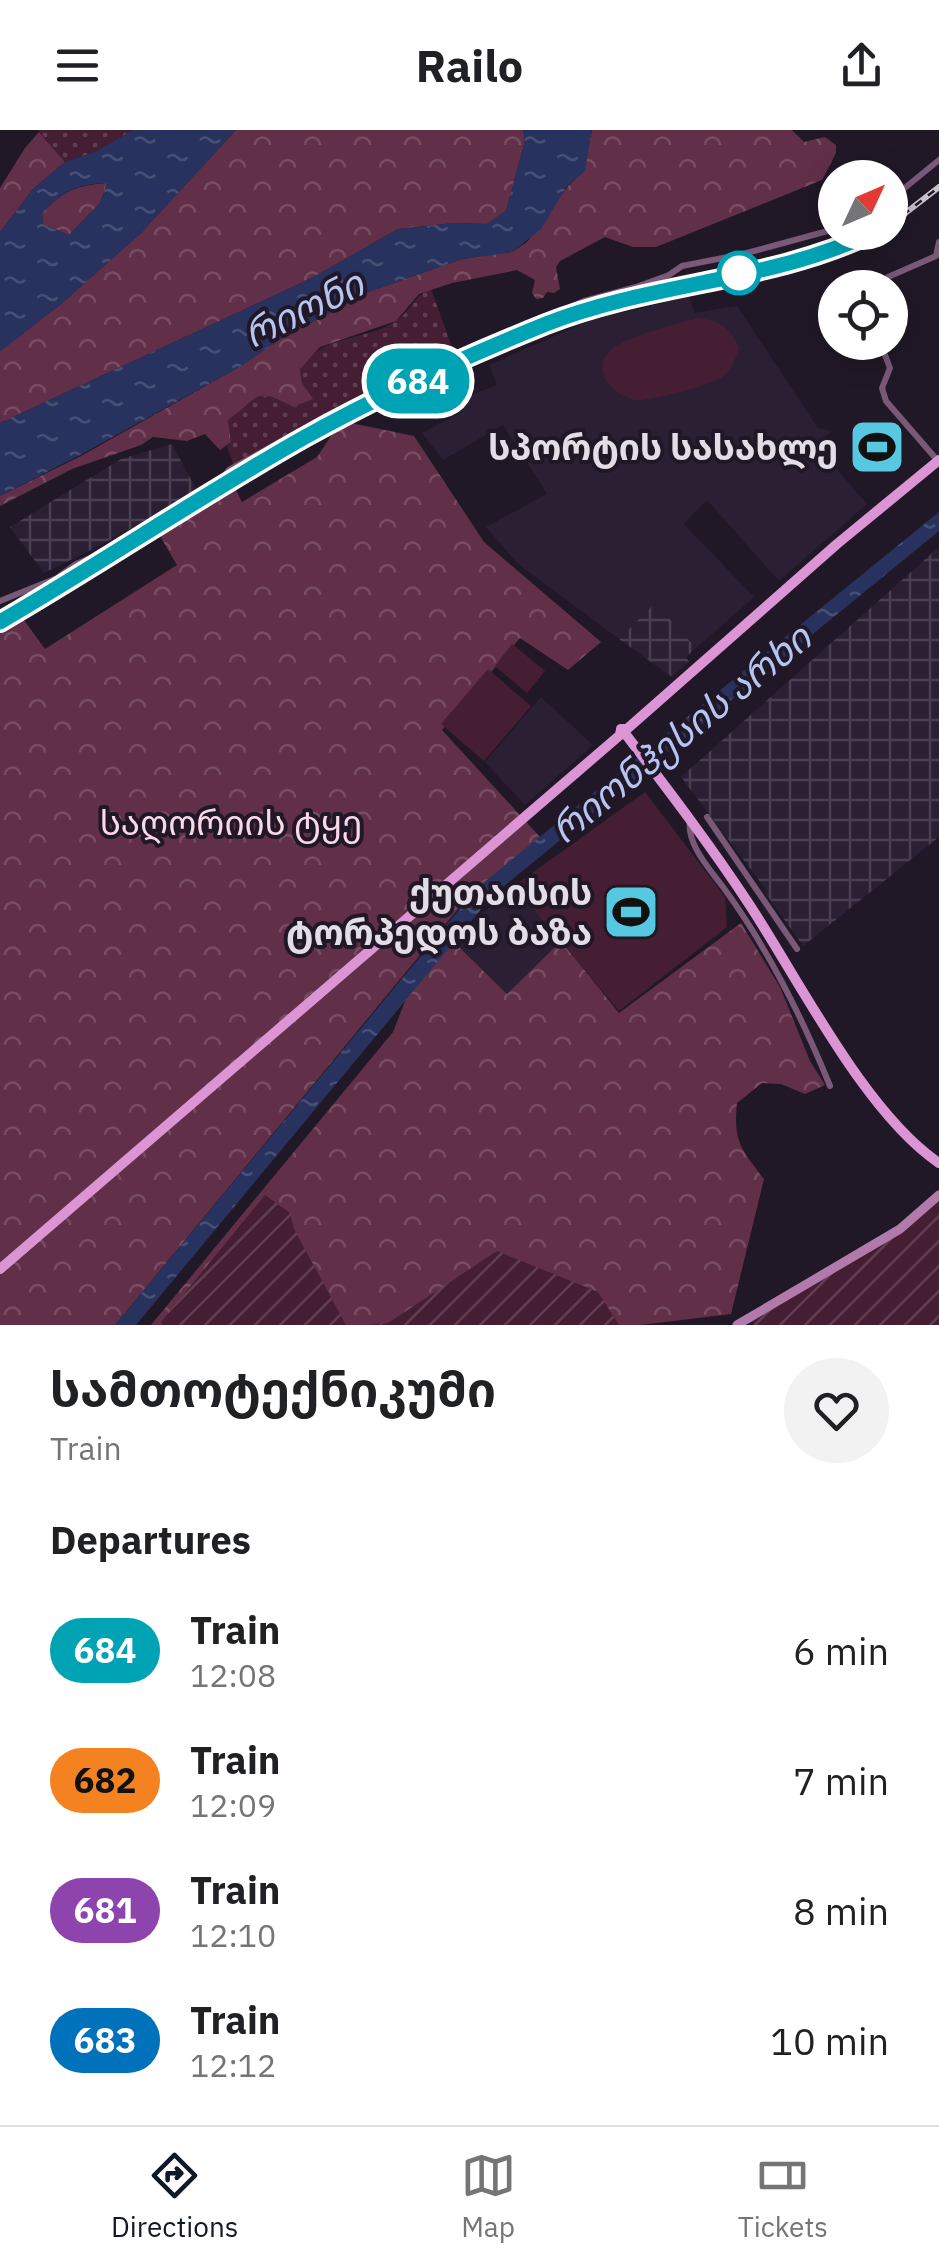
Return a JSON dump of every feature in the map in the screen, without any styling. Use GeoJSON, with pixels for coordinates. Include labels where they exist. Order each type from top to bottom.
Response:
{"type":"FeatureCollection","features":[{"type":"Feature","properties":{"kind":"main road"},"geometry":{"type":"LineString","coordinates":[[0,1269],[938,460]]}},
{"type":"Feature","properties":{"kind":"main road"},"geometry":{"type":"LineString","coordinates":[[624,734],[690,818],[860,1078],[901,1130],[939,1163]]}},
{"type":"Feature","properties":{"kind":"street"},"geometry":{"type":"LineString","coordinates":[[908,185],[939,160]]}},
{"type":"Feature","properties":{"kind":"street"},"geometry":{"type":"LineString","coordinates":[[0,600],[58,578],[76,564],[116,546],[219,483],[229,470],[300,431],[547,317],[584,301],[669,275],[682,266],[818,234]]}},
{"type":"Feature","properties":{"kind":"street"},"geometry":{"type":"LineString","coordinates":[[902,270],[936,256],[939,242]]}},
{"type":"Feature","properties":{"kind":"street"},"geometry":{"type":"LineString","coordinates":[[887,360],[890,368],[882,388],[886,401],[938,460]]}},
{"type":"Feature","properties":{"kind":"street"},"geometry":{"type":"LineString","coordinates":[[708,817],[797,949]]}},
{"type":"Feature","properties":{"kind":"street"},"geometry":{"type":"LineString","coordinates":[[690,818],[688,826],[698,850],[796,1007],[830,1086]]}},
{"type":"Feature","properties":{"kind":"street"},"geometry":{"type":"LineString","coordinates":[[738,1325],[900,1230],[939,1196]]}},
{"type":"Feature","properties":{"kind":"shaded area"},"geometry":{"type":"Polygon","coordinates":[[[38,130],[133,130],[95,152],[65,162],[38,130]]]}},
{"type":"Feature","properties":{"kind":"shaded area"},"geometry":{"type":"Polygon","coordinates":[[[431,289],[454,353],[304,425],[305,432],[237,474],[227,447],[231,441],[228,420],[258,397],[271,397],[293,407],[312,399],[302,384],[300,368],[310,357],[333,343],[384,327],[431,289]]]}},
{"type":"Feature","properties":{"kind":"shaded area"},"geometry":{"type":"Polygon","coordinates":[[[689,297],[695,313],[737,306],[818,428],[832,431],[816,445],[867,504],[779,581],[707,500],[684,524],[754,597],[696,648],[655,603],[619,639],[518,564],[486,527],[547,494],[503,425],[443,460],[422,433],[458,414],[474,394],[497,385],[489,365],[591,320],[689,297]]]}},
{"type":"Feature","properties":{"kind":"shaded area"},"geometry":{"type":"Polygon","coordinates":[[[697,318],[723,326],[739,348],[723,376],[691,389],[637,400],[621,394],[607,382],[602,367],[604,359],[617,346],[697,318]]]}},
{"type":"Feature","properties":{"kind":"shaded area"},"geometry":{"type":"Polygon","coordinates":[[[172,444],[197,491],[105,543],[44,573],[10,527],[121,459],[172,444]]]}},
{"type":"Feature","properties":{"kind":"shaded area"},"geometry":{"type":"Polygon","coordinates":[[[939,547],[939,837],[803,946],[767,891],[681,777],[939,547]]]}},
{"type":"Feature","properties":{"kind":"shaded area"},"geometry":{"type":"Polygon","coordinates":[[[655,603],[696,648],[686,657],[689,662],[672,677],[619,639],[655,603]]]}},
{"type":"Feature","properties":{"kind":"shaded area"},"geometry":{"type":"Polygon","coordinates":[[[512,644],[545,671],[527,693],[495,666],[512,644]]]}},
{"type":"Feature","properties":{"kind":"shaded area"},"geometry":{"type":"Polygon","coordinates":[[[488,669],[531,706],[484,761],[441,724],[488,669]]]}},
{"type":"Feature","properties":{"kind":"shaded area"},"geometry":{"type":"Polygon","coordinates":[[[541,697],[593,745],[525,805],[485,762],[541,697]]]}},
{"type":"Feature","properties":{"kind":"shaded area","name":"ქუთაისის ტორპედოს ბაზა"},"geometry":{"type":"Polygon","coordinates":[[[645,792],[725,897],[727,927],[619,1011],[514,886],[645,792]]]}},
{"type":"Feature","properties":{"kind":"shaded area"},"geometry":{"type":"Polygon","coordinates":[[[514,886],[561,941],[507,994],[456,943],[483,912],[514,886]]]}},
{"type":"Feature","properties":{"kind":"shaded area"},"geometry":{"type":"Polygon","coordinates":[[[265,1195],[290,1213],[294,1229],[346,1325],[163,1325],[161,1322],[265,1195]]]}},
{"type":"Feature","properties":{"kind":"shaded area"},"geometry":{"type":"Polygon","coordinates":[[[939,1200],[939,1325],[754,1325],[751,1319],[939,1200]]]}},
{"type":"Feature","properties":{"kind":"shaded area"},"geometry":{"type":"Polygon","coordinates":[[[497,1251],[598,1292],[619,1325],[368,1325],[388,1323],[497,1251]]]}},
{"type":"Feature","properties":{"kind":"green space"},"geometry":{"type":"Polygon","coordinates":[[[236,130],[523,130],[525,141],[506,211],[487,224],[398,229],[312,278],[0,423],[0,351],[61,304],[141,233],[236,130]]]}},
{"type":"Feature","properties":{"kind":"green space"},"geometry":{"type":"Polygon","coordinates":[[[592,130],[792,130],[804,142],[825,137],[836,145],[832,160],[818,160],[818,182],[656,247],[633,247],[605,237],[560,261],[556,267],[560,289],[547,292],[543,298],[536,299],[532,293],[535,280],[517,270],[419,294],[396,321],[320,347],[300,369],[302,383],[313,399],[293,407],[271,397],[252,400],[228,420],[231,442],[220,450],[205,434],[187,441],[153,437],[141,445],[72,469],[0,506],[0,496],[81,456],[241,366],[282,338],[371,291],[462,259],[512,252],[527,242],[568,186],[584,171],[592,130]]]}},
{"type":"Feature","properties":{"kind":"green space"},"geometry":{"type":"Polygon","coordinates":[[[39,132],[65,162],[33,189],[0,232],[0,188],[39,132]]]}},
{"type":"Feature","properties":{"kind":"green space"},"geometry":{"type":"Polygon","coordinates":[[[107,183],[100,203],[69,235],[43,224],[42,213],[64,194],[87,185],[107,183]]]}},
{"type":"Feature","properties":{"kind":"green space","name":"საღორიის ტყე"},"geometry":{"type":"Polygon","coordinates":[[[341,421],[414,436],[484,542],[601,642],[568,670],[520,638],[442,730],[540,837],[467,898],[115,1325],[0,1325],[0,626],[21,616],[45,649],[177,565],[157,531],[233,484],[242,502],[317,457],[341,421]]]}},
{"type":"Feature","properties":{"kind":"green space"},"geometry":{"type":"Polygon","coordinates":[[[741,923],[780,987],[810,1061],[825,1085],[805,1094],[781,1084],[762,1083],[737,1103],[740,1144],[764,1179],[731,1314],[640,1325],[151,1325],[393,1032],[407,996],[453,941],[507,994],[561,941],[619,1013],[741,923]]]}},
{"type":"Feature","properties":{"kind":"water"},"geometry":{"type":"Polygon","coordinates":[[[133,130],[236,130],[141,233],[61,304],[0,351],[0,232],[33,189],[65,162],[95,152],[133,130]],[[107,183],[79,187],[63,194],[42,213],[43,224],[69,235],[100,203],[107,183]]]}},
{"type":"Feature","properties":{"kind":"water","name":"რიონი"},"geometry":{"type":"Polygon","coordinates":[[[523,130],[592,130],[585,171],[567,186],[541,229],[512,252],[462,259],[371,291],[0,496],[0,423],[312,278],[398,229],[487,224],[506,211],[525,141],[523,130]]]}},
{"type":"Feature","properties":{"kind":"water","name":"რიონჰესის არხი"},"geometry":{"type":"Polygon","coordinates":[[[939,512],[939,531],[493,895],[136,1325],[115,1325],[477,888],[939,512]]]}},
{"type":"Feature","properties":{"kind":"railway"},"geometry":{"type":"LineString","coordinates":[[908,211],[939,187]]}},
{"type":"Feature","properties":{"kind":"railway"},"geometry":{"type":"LineString","coordinates":[[0,622],[266,459],[454,363],[586,310],[832,250]]}},
{"type":"Feature","properties":{"kind":"train","name":"684"},"geometry":{"type":"LineString","coordinates":[[0,622],[302,438],[428,376],[585,309],[833,250]]}},
{"type":"Feature","properties":{"kind":"place","name":"სპორტის სასახლე"},"geometry":{"type":"Point","coordinates":[877,447]}},
{"type":"Feature","properties":{"kind":"place","name":"ქუთაისის ტორპედოს ბაზა"},"geometry":{"type":"Point","coordinates":[631,912]}}]}
